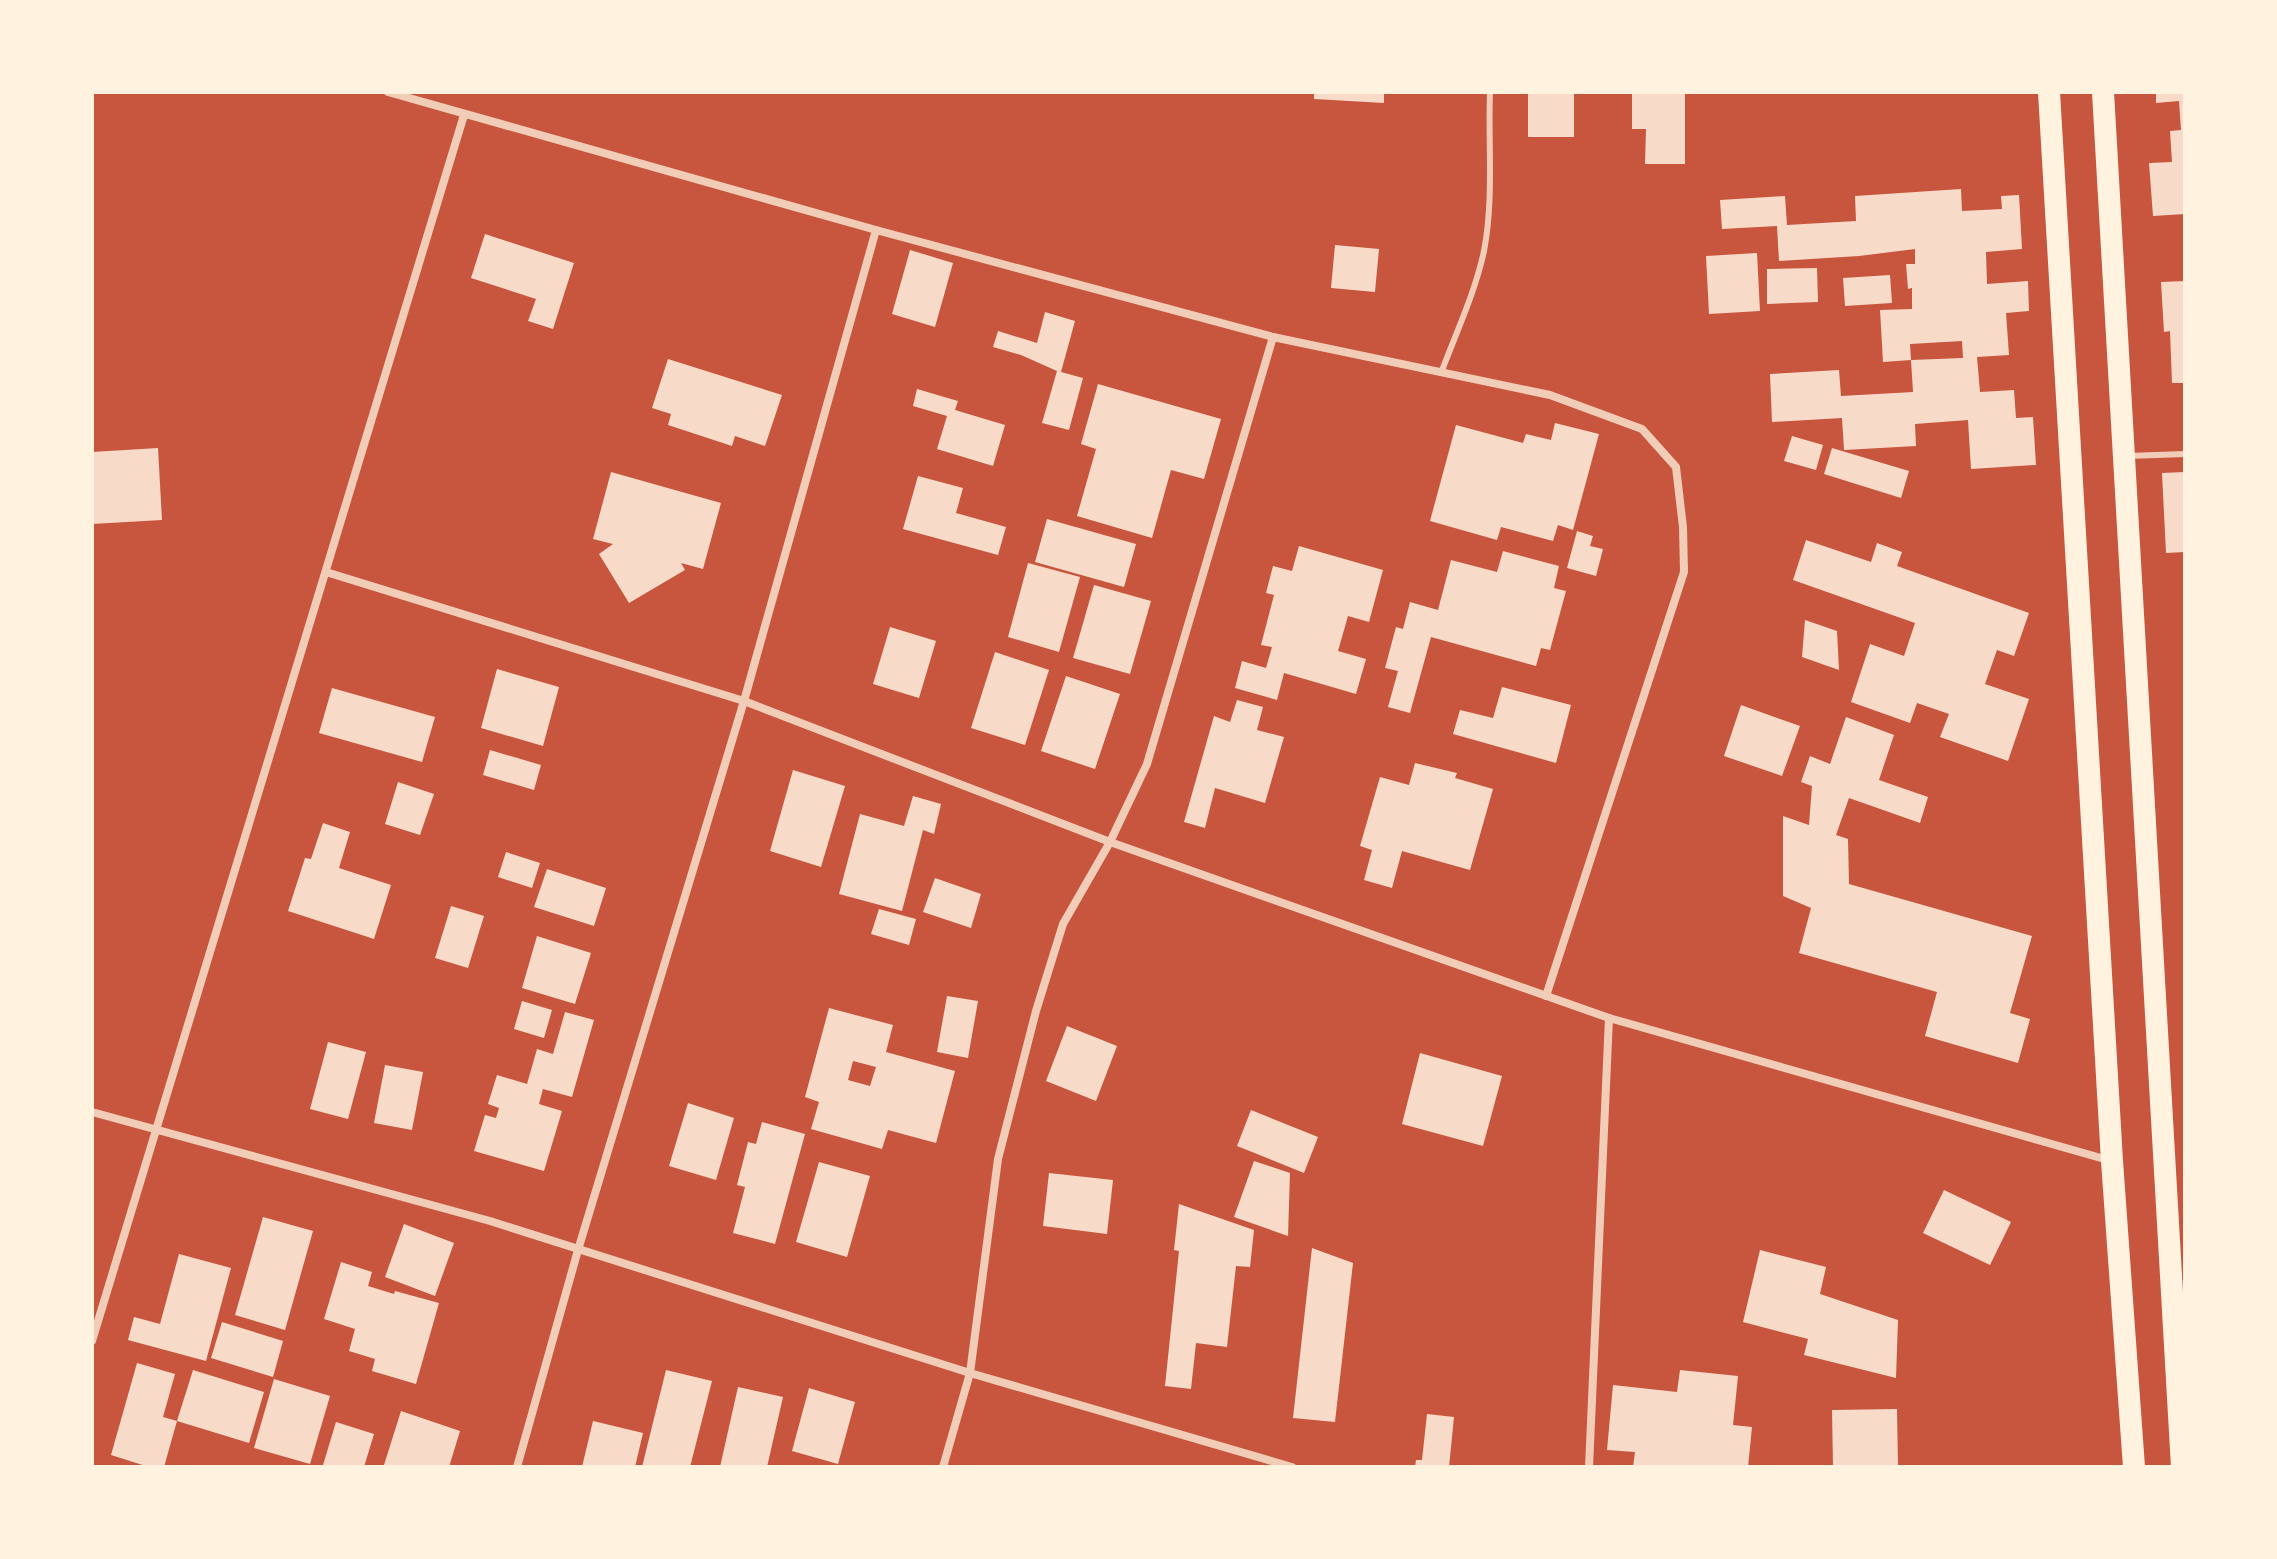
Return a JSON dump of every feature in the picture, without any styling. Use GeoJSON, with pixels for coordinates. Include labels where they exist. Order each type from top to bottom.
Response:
{"type":"FeatureCollection","features":[{"type":"Feature","properties":{"kind":"highway"},"geometry":{"type":"LineString","coordinates":[[2049,92],[2112,1161],[2134,1467]]}},
{"type":"Feature","properties":{"kind":"highway"},"geometry":{"type":"LineString","coordinates":[[2103,92],[2182,1467]]}},
{"type":"Feature","properties":{"kind":"street"},"geometry":{"type":"LineString","coordinates":[[388,92],[876,230],[1273,337],[1550,395],[1642,429],[1676,467],[1683,527],[1684,572],[1546,996]]}},
{"type":"Feature","properties":{"kind":"street"},"geometry":{"type":"LineString","coordinates":[[92,1341],[464,115]]}},
{"type":"Feature","properties":{"kind":"street"},"geometry":{"type":"LineString","coordinates":[[517,1467],[578,1250],[744,701],[876,230]]}},
{"type":"Feature","properties":{"kind":"street"},"geometry":{"type":"LineString","coordinates":[[943,1467],[970,1373],[998,1159],[1036,1011],[1063,924],[1110,842],[1147,764],[1273,337]]}},
{"type":"Feature","properties":{"kind":"street"},"geometry":{"type":"LineString","coordinates":[[326,572],[744,701],[1110,842],[1609,1018],[2112,1161]]}},
{"type":"Feature","properties":{"kind":"street"},"geometry":{"type":"LineString","coordinates":[[1589,1467],[1609,1018]]}},
{"type":"Feature","properties":{"kind":"street"},"geometry":{"type":"LineString","coordinates":[[92,1112],[490,1221],[970,1373],[1292,1467]]}},
{"type":"Feature","properties":{"kind":"lane"},"geometry":{"type":"LineString","coordinates":[[1441,373],[1476,282],[1484,251],[1490,178],[1490,92]]}},
{"type":"Feature","properties":{"kind":"lane"},"geometry":{"type":"LineString","coordinates":[[2124,456],[2185,454]]}},
{"type":"Feature","properties":{"kind":"building"},"geometry":{"type":"Polygon","coordinates":[[[1314,92],[1384,92],[1384,103],[1314,99],[1314,92]]]}},
{"type":"Feature","properties":{"kind":"building"},"geometry":{"type":"Polygon","coordinates":[[[1528,92],[1574,92],[1574,137],[1528,137],[1528,92]]]}},
{"type":"Feature","properties":{"kind":"building"},"geometry":{"type":"Polygon","coordinates":[[[1632,92],[1685,92],[1685,164],[1645,164],[1646,129],[1632,129],[1632,92]]]}},
{"type":"Feature","properties":{"kind":"building"},"geometry":{"type":"Polygon","coordinates":[[[2156,92],[2185,92],[2185,214],[2153,216],[2149,163],[2172,162],[2170,131],[2181,130],[2179,101],[2156,103],[2156,92]]]}},
{"type":"Feature","properties":{"kind":"building"},"geometry":{"type":"Polygon","coordinates":[[[1961,189],[1962,211],[2002,209],[2001,196],[2019,195],[2022,249],[1986,252],[1987,284],[2028,281],[2029,311],[2006,313],[2009,355],[1977,357],[1980,392],[2014,390],[2016,418],[2033,417],[2036,465],[1971,469],[1968,420],[1915,424],[1916,446],[1844,450],[1842,418],[1772,422],[1770,374],[1839,370],[1841,396],[1913,392],[1911,360],[1883,362],[1880,310],[1912,309],[1912,288],[1908,289],[1906,264],[1915,264],[1915,249],[1779,261],[1777,226],[1722,229],[1720,200],[1785,196],[1787,225],[1856,221],[1855,196],[1961,189]],[[1962,341],[1910,344],[1911,360],[1963,358],[1962,341]]]}},
{"type":"Feature","properties":{"kind":"building"},"geometry":{"type":"Polygon","coordinates":[[[485,234],[574,263],[553,329],[528,321],[536,299],[471,278],[485,234]]]}},
{"type":"Feature","properties":{"kind":"building"},"geometry":{"type":"Polygon","coordinates":[[[1335,245],[1379,249],[1375,292],[1331,288],[1335,245]]]}},
{"type":"Feature","properties":{"kind":"building"},"geometry":{"type":"Polygon","coordinates":[[[910,250],[953,263],[935,327],[892,314],[910,250]]]}},
{"type":"Feature","properties":{"kind":"building"},"geometry":{"type":"Polygon","coordinates":[[[1757,253],[1760,311],[1709,314],[1706,256],[1757,253]]]}},
{"type":"Feature","properties":{"kind":"building"},"geometry":{"type":"Polygon","coordinates":[[[1817,268],[1818,302],[1767,304],[1767,269],[1817,268]]]}},
{"type":"Feature","properties":{"kind":"building"},"geometry":{"type":"Polygon","coordinates":[[[1890,275],[1892,303],[1845,306],[1843,278],[1890,275]]]}},
{"type":"Feature","properties":{"kind":"building"},"geometry":{"type":"Polygon","coordinates":[[[2185,281],[2185,383],[2172,383],[2170,331],[2164,332],[2161,282],[2185,281]]]}},
{"type":"Feature","properties":{"kind":"building"},"geometry":{"type":"Polygon","coordinates":[[[1045,312],[1075,321],[1061,372],[1083,378],[1069,430],[1042,423],[1057,371],[993,347],[998,331],[1037,343],[1045,312]]]}},
{"type":"Feature","properties":{"kind":"building"},"geometry":{"type":"Polygon","coordinates":[[[668,359],[782,395],[765,446],[735,436],[732,446],[668,425],[671,414],[652,408],[668,359]]]}},
{"type":"Feature","properties":{"kind":"building"},"geometry":{"type":"Polygon","coordinates":[[[1098,384],[1221,419],[1204,479],[1171,470],[1152,538],[1077,516],[1096,449],[1081,444],[1098,384]]]}},
{"type":"Feature","properties":{"kind":"building"},"geometry":{"type":"Polygon","coordinates":[[[917,389],[958,401],[955,410],[1005,425],[993,466],[937,449],[947,416],[913,406],[917,389]]]}},
{"type":"Feature","properties":{"kind":"building"},"geometry":{"type":"Polygon","coordinates":[[[1555,423],[1599,434],[1573,530],[1558,525],[1553,541],[1501,527],[1497,540],[1430,521],[1456,425],[1523,443],[1526,434],[1551,440],[1555,423]]]}},
{"type":"Feature","properties":{"kind":"building"},"geometry":{"type":"Polygon","coordinates":[[[1792,436],[1823,445],[1816,470],[1784,461],[1792,436]]]}},
{"type":"Feature","properties":{"kind":"building"},"geometry":{"type":"Polygon","coordinates":[[[158,448],[162,520],[92,524],[92,452],[158,448]]]}},
{"type":"Feature","properties":{"kind":"building"},"geometry":{"type":"Polygon","coordinates":[[[1832,448],[1909,471],[1901,498],[1824,474],[1832,448]]]}},
{"type":"Feature","properties":{"kind":"building"},"geometry":{"type":"Polygon","coordinates":[[[611,472],[721,503],[703,569],[681,563],[685,570],[629,603],[599,554],[613,544],[593,539],[611,472]]]}},
{"type":"Feature","properties":{"kind":"building"},"geometry":{"type":"Polygon","coordinates":[[[2185,472],[2185,552],[2166,553],[2162,473],[2185,472]]]}},
{"type":"Feature","properties":{"kind":"building"},"geometry":{"type":"Polygon","coordinates":[[[918,476],[963,488],[956,513],[1006,527],[998,555],[903,529],[918,476]]]}},
{"type":"Feature","properties":{"kind":"building"},"geometry":{"type":"Polygon","coordinates":[[[1047,519],[1136,544],[1124,587],[1035,562],[1047,519]]]}},
{"type":"Feature","properties":{"kind":"building"},"geometry":{"type":"Polygon","coordinates":[[[1577,531],[1593,536],[1590,546],[1603,549],[1596,576],[1567,568],[1577,531]]]}},
{"type":"Feature","properties":{"kind":"building"},"geometry":{"type":"Polygon","coordinates":[[[1806,540],[1871,562],[1877,543],[1902,552],[1897,566],[2029,613],[2014,656],[1997,650],[1985,684],[2029,699],[2008,761],[1940,737],[1949,714],[1917,703],[1910,723],[1851,702],[1870,644],[1904,656],[1915,623],[1793,580],[1806,540]]]}},
{"type":"Feature","properties":{"kind":"building"},"geometry":{"type":"Polygon","coordinates":[[[1299,546],[1383,570],[1369,622],[1348,616],[1338,651],[1366,659],[1356,694],[1284,673],[1277,700],[1235,688],[1242,661],[1266,668],[1272,647],[1261,645],[1274,595],[1266,593],[1273,566],[1292,571],[1299,546]]]}},
{"type":"Feature","properties":{"kind":"building"},"geometry":{"type":"Polygon","coordinates":[[[1503,551],[1559,566],[1554,588],[1566,591],[1550,650],[1541,648],[1536,666],[1431,637],[1410,713],[1388,707],[1398,671],[1385,668],[1396,627],[1403,629],[1410,602],[1438,610],[1451,560],[1497,572],[1503,551]]]}},
{"type":"Feature","properties":{"kind":"building"},"geometry":{"type":"Polygon","coordinates":[[[1028,563],[1080,577],[1059,652],[1008,637],[1028,563]]]}},
{"type":"Feature","properties":{"kind":"building"},"geometry":{"type":"Polygon","coordinates":[[[1094,585],[1151,601],[1130,674],[1073,658],[1094,585]]]}},
{"type":"Feature","properties":{"kind":"building"},"geometry":{"type":"Polygon","coordinates":[[[1805,620],[1837,631],[1839,670],[1802,657],[1805,620]]]}},
{"type":"Feature","properties":{"kind":"building"},"geometry":{"type":"Polygon","coordinates":[[[890,627],[936,641],[919,698],[873,684],[890,627]]]}},
{"type":"Feature","properties":{"kind":"building"},"geometry":{"type":"Polygon","coordinates":[[[995,652],[1049,670],[1025,745],[971,728],[995,652]]]}},
{"type":"Feature","properties":{"kind":"building"},"geometry":{"type":"Polygon","coordinates":[[[497,669],[559,687],[543,746],[481,728],[497,669]]]}},
{"type":"Feature","properties":{"kind":"building"},"geometry":{"type":"Polygon","coordinates":[[[1066,676],[1120,694],[1095,769],[1041,751],[1066,676]]]}},
{"type":"Feature","properties":{"kind":"building"},"geometry":{"type":"Polygon","coordinates":[[[1502,687],[1571,705],[1556,763],[1453,734],[1460,710],[1493,718],[1502,687]]]}},
{"type":"Feature","properties":{"kind":"building"},"geometry":{"type":"Polygon","coordinates":[[[332,688],[435,717],[422,762],[319,733],[332,688]]]}},
{"type":"Feature","properties":{"kind":"building"},"geometry":{"type":"Polygon","coordinates":[[[1237,700],[1263,707],[1257,730],[1284,737],[1265,803],[1215,788],[1205,828],[1184,822],[1214,716],[1230,722],[1237,700]]]}},
{"type":"Feature","properties":{"kind":"building"},"geometry":{"type":"Polygon","coordinates":[[[1741,705],[1800,726],[1782,776],[1724,756],[1741,705]]]}},
{"type":"Feature","properties":{"kind":"building"},"geometry":{"type":"Polygon","coordinates":[[[1846,717],[1894,735],[1879,780],[1928,797],[1920,823],[1849,798],[1836,835],[1848,839],[1849,884],[2032,936],[2010,1013],[2030,1019],[2018,1063],[1925,1036],[1937,992],[1799,953],[1811,908],[1783,896],[1783,816],[1809,825],[1812,786],[1801,782],[1810,756],[1830,764],[1846,717]]]}},
{"type":"Feature","properties":{"kind":"building"},"geometry":{"type":"Polygon","coordinates":[[[490,750],[541,765],[534,790],[483,775],[490,750]]]}},
{"type":"Feature","properties":{"kind":"building"},"geometry":{"type":"Polygon","coordinates":[[[1415,763],[1457,773],[1455,778],[1493,789],[1470,870],[1402,851],[1392,888],[1364,880],[1372,850],[1360,846],[1380,777],[1409,785],[1415,763]]]}},
{"type":"Feature","properties":{"kind":"building"},"geometry":{"type":"Polygon","coordinates":[[[793,770],[845,786],[821,867],[770,851],[793,770]]]}},
{"type":"Feature","properties":{"kind":"building"},"geometry":{"type":"Polygon","coordinates":[[[398,782],[434,794],[420,835],[385,824],[398,782]]]}},
{"type":"Feature","properties":{"kind":"building"},"geometry":{"type":"Polygon","coordinates":[[[913,796],[941,804],[934,834],[923,830],[902,911],[839,894],[860,814],[904,826],[913,796]]]}},
{"type":"Feature","properties":{"kind":"building"},"geometry":{"type":"Polygon","coordinates":[[[323,823],[350,832],[339,868],[391,885],[374,939],[288,911],[305,858],[311,859],[323,823]]]}},
{"type":"Feature","properties":{"kind":"building"},"geometry":{"type":"Polygon","coordinates":[[[506,852],[540,863],[532,888],[498,877],[506,852]]]}},
{"type":"Feature","properties":{"kind":"building"},"geometry":{"type":"Polygon","coordinates":[[[547,869],[606,888],[594,926],[534,907],[547,869]]]}},
{"type":"Feature","properties":{"kind":"building"},"geometry":{"type":"Polygon","coordinates":[[[935,878],[981,894],[971,928],[923,912],[935,878]]]}},
{"type":"Feature","properties":{"kind":"building"},"geometry":{"type":"Polygon","coordinates":[[[451,906],[484,916],[468,968],[435,958],[451,906]]]}},
{"type":"Feature","properties":{"kind":"building"},"geometry":{"type":"Polygon","coordinates":[[[879,909],[916,919],[909,945],[871,934],[879,909]]]}},
{"type":"Feature","properties":{"kind":"building"},"geometry":{"type":"Polygon","coordinates":[[[537,936],[591,953],[575,1004],[522,988],[537,936]]]}},
{"type":"Feature","properties":{"kind":"building"},"geometry":{"type":"Polygon","coordinates":[[[947,996],[978,1001],[968,1058],[937,1052],[947,996]]]}},
{"type":"Feature","properties":{"kind":"building"},"geometry":{"type":"Polygon","coordinates":[[[522,1001],[552,1010],[544,1038],[514,1029],[522,1001]]]}},
{"type":"Feature","properties":{"kind":"building"},"geometry":{"type":"Polygon","coordinates":[[[829,1008],[893,1025],[886,1052],[955,1071],[936,1143],[888,1130],[882,1149],[811,1129],[819,1102],[805,1097],[829,1008]],[[853,1061],[848,1080],[870,1086],[876,1067],[853,1061]]]}},
{"type":"Feature","properties":{"kind":"building"},"geometry":{"type":"Polygon","coordinates":[[[565,1012],[594,1020],[572,1097],[543,1089],[539,1104],[562,1111],[544,1171],[474,1151],[485,1115],[496,1118],[499,1108],[488,1104],[497,1075],[527,1084],[537,1049],[553,1054],[565,1012]]]}},
{"type":"Feature","properties":{"kind":"building"},"geometry":{"type":"Polygon","coordinates":[[[1067,1026],[1117,1046],[1096,1101],[1046,1081],[1067,1026]]]}},
{"type":"Feature","properties":{"kind":"building"},"geometry":{"type":"Polygon","coordinates":[[[328,1042],[366,1052],[348,1119],[310,1109],[328,1042]]]}},
{"type":"Feature","properties":{"kind":"building"},"geometry":{"type":"Polygon","coordinates":[[[1420,1053],[1502,1076],[1483,1146],[1402,1124],[1420,1053]]]}},
{"type":"Feature","properties":{"kind":"building"},"geometry":{"type":"Polygon","coordinates":[[[385,1065],[423,1072],[412,1130],[374,1123],[385,1065]]]}},
{"type":"Feature","properties":{"kind":"building"},"geometry":{"type":"Polygon","coordinates":[[[688,1103],[734,1118],[716,1180],[669,1166],[688,1103]]]}},
{"type":"Feature","properties":{"kind":"building"},"geometry":{"type":"Polygon","coordinates":[[[1251,1110],[1318,1137],[1304,1173],[1237,1146],[1251,1110]]]}},
{"type":"Feature","properties":{"kind":"building"},"geometry":{"type":"Polygon","coordinates":[[[762,1122],[805,1134],[775,1244],[733,1233],[745,1187],[737,1185],[748,1142],[756,1144],[762,1122]]]}},
{"type":"Feature","properties":{"kind":"building"},"geometry":{"type":"Polygon","coordinates":[[[1254,1161],[1290,1173],[1288,1236],[1234,1217],[1254,1161]]]}},
{"type":"Feature","properties":{"kind":"building"},"geometry":{"type":"Polygon","coordinates":[[[819,1162],[870,1176],[847,1257],[796,1242],[819,1162]]]}},
{"type":"Feature","properties":{"kind":"building"},"geometry":{"type":"Polygon","coordinates":[[[1049,1173],[1113,1180],[1107,1234],[1043,1226],[1049,1173]]]}},
{"type":"Feature","properties":{"kind":"building"},"geometry":{"type":"Polygon","coordinates":[[[1944,1190],[2011,1222],[1990,1265],[1923,1233],[1944,1190]]]}},
{"type":"Feature","properties":{"kind":"building"},"geometry":{"type":"Polygon","coordinates":[[[1179,1204],[1254,1230],[1250,1267],[1236,1266],[1227,1347],[1196,1343],[1191,1389],[1165,1386],[1179,1251],[1174,1250],[1179,1204]]]}},
{"type":"Feature","properties":{"kind":"building"},"geometry":{"type":"Polygon","coordinates":[[[263,1217],[313,1231],[285,1330],[235,1315],[263,1217]]]}},
{"type":"Feature","properties":{"kind":"building"},"geometry":{"type":"Polygon","coordinates":[[[404,1224],[454,1243],[435,1296],[385,1277],[404,1224]]]}},
{"type":"Feature","properties":{"kind":"building"},"geometry":{"type":"Polygon","coordinates":[[[1312,1248],[1353,1263],[1335,1422],[1293,1418],[1312,1248]]]}},
{"type":"Feature","properties":{"kind":"building"},"geometry":{"type":"Polygon","coordinates":[[[1760,1250],[1826,1267],[1820,1294],[1898,1320],[1896,1378],[1804,1355],[1808,1339],[1743,1322],[1760,1250]]]}},
{"type":"Feature","properties":{"kind":"building"},"geometry":{"type":"Polygon","coordinates":[[[179,1254],[231,1268],[206,1361],[128,1340],[134,1317],[160,1324],[179,1254]]]}},
{"type":"Feature","properties":{"kind":"building"},"geometry":{"type":"Polygon","coordinates":[[[341,1262],[372,1272],[368,1286],[439,1303],[416,1384],[372,1371],[375,1359],[349,1351],[355,1329],[324,1319],[341,1262]]]}},
{"type":"Feature","properties":{"kind":"building"},"geometry":{"type":"Polygon","coordinates":[[[222,1322],[283,1341],[273,1377],[211,1358],[222,1322]]]}},
{"type":"Feature","properties":{"kind":"building"},"geometry":{"type":"Polygon","coordinates":[[[137,1363],[175,1374],[163,1417],[177,1421],[164,1467],[149,1467],[111,1455],[137,1363]]]}},
{"type":"Feature","properties":{"kind":"building"},"geometry":{"type":"Polygon","coordinates":[[[193,1370],[264,1392],[249,1443],[177,1421],[193,1370]]]}},
{"type":"Feature","properties":{"kind":"building"},"geometry":{"type":"Polygon","coordinates":[[[666,1370],[712,1381],[690,1467],[642,1467],[666,1370]]]}},
{"type":"Feature","properties":{"kind":"building"},"geometry":{"type":"Polygon","coordinates":[[[1680,1370],[1738,1376],[1733,1425],[1752,1427],[1748,1467],[1633,1467],[1635,1452],[1607,1450],[1613,1385],[1677,1392],[1680,1370]]]}},
{"type":"Feature","properties":{"kind":"building"},"geometry":{"type":"Polygon","coordinates":[[[274,1379],[330,1396],[310,1464],[254,1448],[274,1379]]]}},
{"type":"Feature","properties":{"kind":"building"},"geometry":{"type":"Polygon","coordinates":[[[738,1387],[783,1397],[767,1467],[720,1467],[738,1387]]]}},
{"type":"Feature","properties":{"kind":"building"},"geometry":{"type":"Polygon","coordinates":[[[809,1388],[855,1402],[838,1464],[792,1451],[809,1388]]]}},
{"type":"Feature","properties":{"kind":"building"},"geometry":{"type":"Polygon","coordinates":[[[1897,1409],[1898,1467],[1833,1467],[1832,1410],[1897,1409]]]}},
{"type":"Feature","properties":{"kind":"building"},"geometry":{"type":"Polygon","coordinates":[[[401,1411],[460,1431],[449,1467],[384,1465],[401,1411]]]}},
{"type":"Feature","properties":{"kind":"building"},"geometry":{"type":"Polygon","coordinates":[[[1427,1414],[1454,1417],[1449,1467],[1415,1467],[1416,1460],[1422,1460],[1427,1414]]]}},
{"type":"Feature","properties":{"kind":"building"},"geometry":{"type":"Polygon","coordinates":[[[593,1421],[643,1433],[635,1467],[582,1467],[593,1421]]]}},
{"type":"Feature","properties":{"kind":"building"},"geometry":{"type":"Polygon","coordinates":[[[336,1422],[374,1434],[364,1467],[323,1465],[336,1422]]]}}]}
